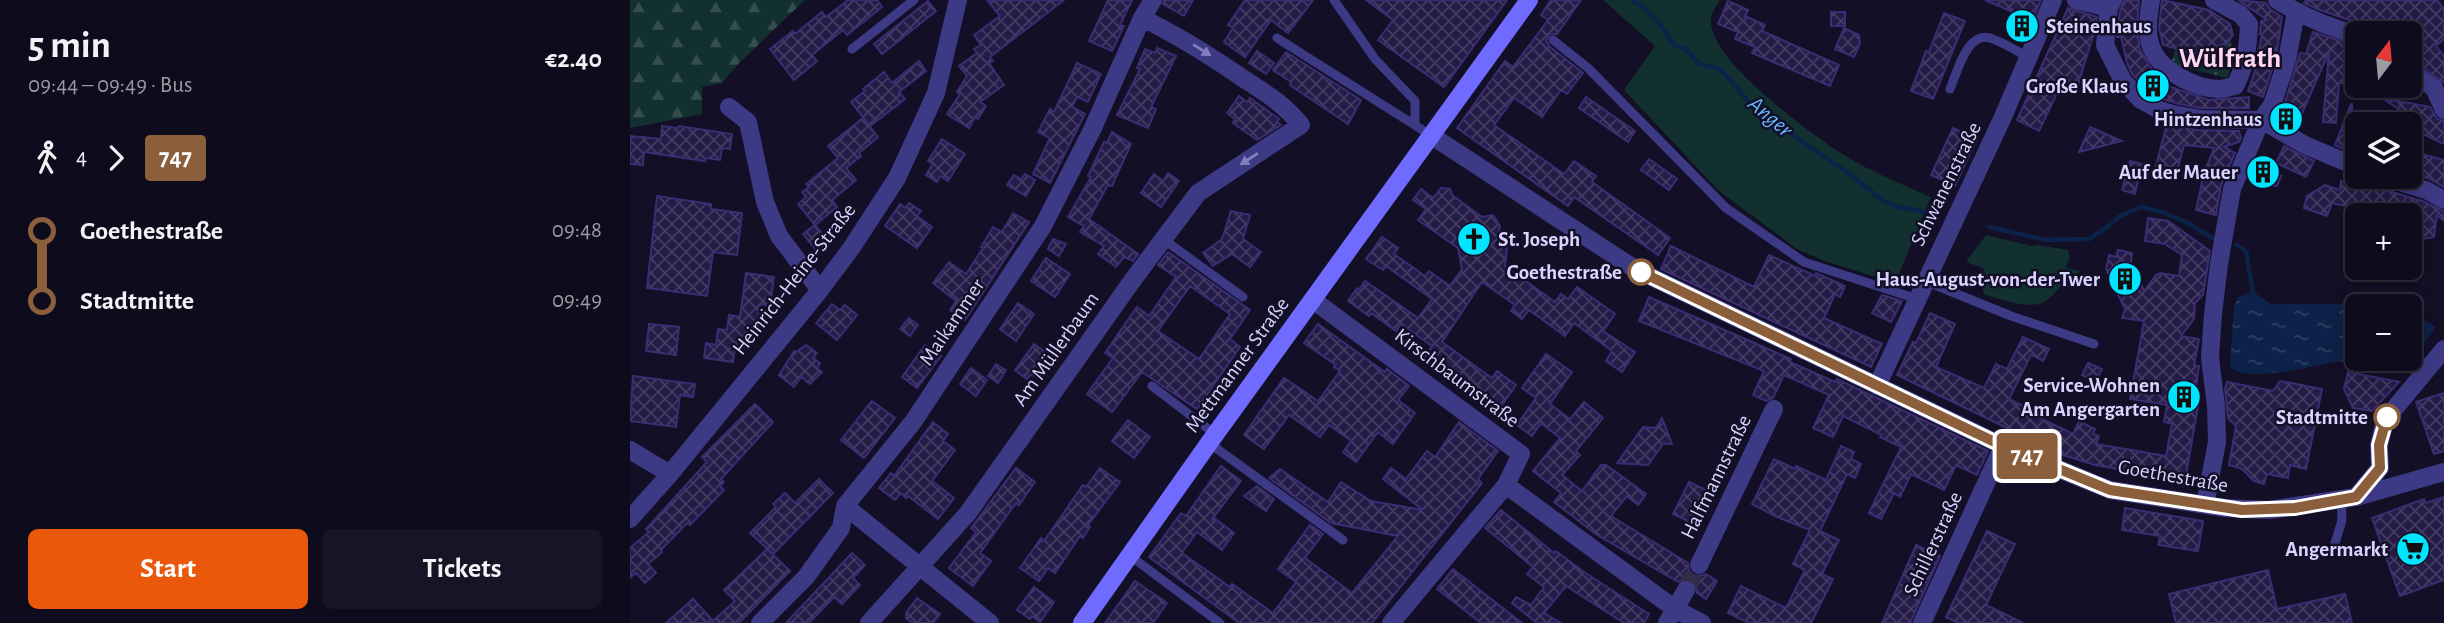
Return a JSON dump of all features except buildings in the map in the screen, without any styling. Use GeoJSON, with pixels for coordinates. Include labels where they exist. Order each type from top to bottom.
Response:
{"type":"FeatureCollection","features":[{"type":"Feature","properties":{"kind":"main road","name":"Mettmanner Straße"},"geometry":{"type":"LineString","coordinates":[[1082,623],[1529,0]]}},
{"type":"Feature","properties":{"kind":"street","name":"Heinrich-Heine-Straße"},"geometry":{"type":"LineString","coordinates":[[630,519],[820,290],[852,247],[897,177],[936,93],[958,0]]}},
{"type":"Feature","properties":{"kind":"street","name":"Maikammer"},"geometry":{"type":"LineString","coordinates":[[760,623],[806,577],[841,528],[845,506],[913,422],[1043,226],[1153,0]]}},
{"type":"Feature","properties":{"kind":"street","name":"Schwanenstraße"},"geometry":{"type":"LineString","coordinates":[[1877,386],[2003,119],[2053,0]]}},
{"type":"Feature","properties":{"kind":"street"},"geometry":{"type":"LineString","coordinates":[[2076,0],[2111,4],[2105,45],[2123,81],[2141,100],[2159,110],[2176,115],[2200,119],[2261,120],[2305,145],[2345,162]]}},
{"type":"Feature","properties":{"kind":"street"},"geometry":{"type":"LineString","coordinates":[[2151,0],[2147,24],[2152,52],[2166,69],[2196,84],[2218,89],[2235,86],[2243,70],[2248,51],[2249,24],[2240,14],[2214,0]]}},
{"type":"Feature","properties":{"kind":"street"},"geometry":{"type":"LineString","coordinates":[[2277,0],[2327,27],[2345,32]]}},
{"type":"Feature","properties":{"kind":"street"},"geometry":{"type":"LineString","coordinates":[[2205,505],[2217,443],[2210,358],[2219,264],[2232,189],[2261,120],[2272,106],[2287,60],[2296,12]]}},
{"type":"Feature","properties":{"kind":"street","name":"Am Müllerbaum"},"geometry":{"type":"LineString","coordinates":[[869,623],[968,513],[1198,193],[1301,125],[1287,107],[1177,35],[1142,18]]}},
{"type":"Feature","properties":{"kind":"street"},"geometry":{"type":"LineString","coordinates":[[2422,80],[2434,88],[2444,110]]}},
{"type":"Feature","properties":{"kind":"street"},"geometry":{"type":"LineString","coordinates":[[729,107],[748,122],[765,202],[779,236],[820,290]]}},
{"type":"Feature","properties":{"kind":"street","name":"Goethestraße"},"geometry":{"type":"LineString","coordinates":[[1432,136],[1635,269],[2003,446],[2110,490],[2242,510],[2269,510],[2348,498],[2444,472]]}},
{"type":"Feature","properties":{"kind":"street"},"geometry":{"type":"LineString","coordinates":[[2422,189],[2444,200]]}},
{"type":"Feature","properties":{"kind":"street","name":"Kirschbaumstraße"},"geometry":{"type":"LineString","coordinates":[[1313,300],[1521,454],[1506,485]]}},
{"type":"Feature","properties":{"kind":"street"},"geometry":{"type":"LineString","coordinates":[[2401,485],[2380,468],[2379,445],[2385,420],[2444,349]]}},
{"type":"Feature","properties":{"kind":"street","name":"Halfmannstraße"},"geometry":{"type":"LineString","coordinates":[[1699,565],[1774,409]]}},
{"type":"Feature","properties":{"kind":"street","name":"Schillerstraße"},"geometry":{"type":"LineString","coordinates":[[1922,623],[2003,446]]}},
{"type":"Feature","properties":{"kind":"street"},"geometry":{"type":"LineString","coordinates":[[630,450],[670,474]]}},
{"type":"Feature","properties":{"kind":"street"},"geometry":{"type":"LineString","coordinates":[[2348,498],[2380,468]]}},
{"type":"Feature","properties":{"kind":"street"},"geometry":{"type":"LineString","coordinates":[[1391,623],[1506,485],[1671,616],[1702,623]]}},
{"type":"Feature","properties":{"kind":"street"},"geometry":{"type":"LineString","coordinates":[[845,506],[990,623]]}},
{"type":"Feature","properties":{"kind":"street"},"geometry":{"type":"LineString","coordinates":[[1671,616],[1686,590]]}},
{"type":"Feature","properties":{"kind":"lane"},"geometry":{"type":"LineString","coordinates":[[852,49],[914,0]]}},
{"type":"Feature","properties":{"kind":"lane"},"geometry":{"type":"LineString","coordinates":[[1334,0],[1375,59],[1415,101],[1415,123]]}},
{"type":"Feature","properties":{"kind":"lane"},"geometry":{"type":"LineString","coordinates":[[1950,89],[1970,42],[1980,37],[2031,53]]}},
{"type":"Feature","properties":{"kind":"lane"},"geometry":{"type":"LineString","coordinates":[[1277,38],[1432,136]]}},
{"type":"Feature","properties":{"kind":"lane"},"geometry":{"type":"LineString","coordinates":[[1553,40],[1588,68],[1726,208],[1804,262],[1917,299]]}},
{"type":"Feature","properties":{"kind":"lane"},"geometry":{"type":"LineString","coordinates":[[1163,239],[1243,297]]}},
{"type":"Feature","properties":{"kind":"lane"},"geometry":{"type":"LineString","coordinates":[[1925,281],[2011,316],[2094,344]]}},
{"type":"Feature","properties":{"kind":"lane"},"geometry":{"type":"LineString","coordinates":[[1152,386],[1212,439],[1343,540]]}},
{"type":"Feature","properties":{"kind":"lane"},"geometry":{"type":"LineString","coordinates":[[2333,550],[2348,498]]}},
{"type":"Feature","properties":{"kind":"lane"},"geometry":{"type":"LineString","coordinates":[[1129,555],[1220,623]]}},
{"type":"Feature","properties":{"kind":"green space"},"geometry":{"type":"Polygon","coordinates":[[[630,0],[805,0],[737,65],[722,83],[702,87],[702,114],[630,128],[630,0]]]}},
{"type":"Feature","properties":{"kind":"green space"},"geometry":{"type":"Polygon","coordinates":[[[1603,0],[1720,0],[1711,18],[1715,36],[1726,55],[1764,95],[1844,155],[1931,197],[1895,283],[1825,261],[1797,249],[1719,191],[1624,90],[1655,46],[1603,0]]]}},
{"type":"Feature","properties":{"kind":"green space"},"geometry":{"type":"Polygon","coordinates":[[[2230,39],[2235,55],[2227,78],[2171,64],[2176,46],[2201,52],[2208,49],[2207,47],[2223,45],[2230,39]]]}},
{"type":"Feature","properties":{"kind":"green space"},"geometry":{"type":"Polygon","coordinates":[[[1986,235],[2032,246],[2068,250],[2070,258],[2065,267],[2079,271],[2075,288],[2060,287],[2046,301],[2031,305],[1984,294],[1982,285],[1986,278],[1983,268],[1966,262],[1986,235]]]}},
{"type":"Feature","properties":{"kind":"water"},"geometry":{"type":"Polygon","coordinates":[[[2247,293],[2255,293],[2271,304],[2345,304],[2345,361],[2254,374],[2230,367],[2234,306],[2238,298],[2247,293]]]}},
{"type":"Feature","properties":{"kind":"water"},"geometry":{"type":"Polygon","coordinates":[[[2422,319],[2436,327],[2422,346],[2422,319]]]}},
{"type":"Feature","properties":{"kind":"waterway","name":"Anger"},"geometry":{"type":"LineString","coordinates":[[1632,0],[1659,23],[1674,45],[1687,50],[1699,64],[1720,69],[1758,112],[1851,175],[1882,200],[1898,207],[1925,212]]}},
{"type":"Feature","properties":{"kind":"waterway","name":"Anger"},"geometry":{"type":"LineString","coordinates":[[1989,227],[2046,240],[2089,239],[2120,216],[2141,207],[2184,221],[2214,239]]}},
{"type":"Feature","properties":{"kind":"waterway","name":"Anger"},"geometry":{"type":"LineString","coordinates":[[2237,245],[2246,251],[2253,293]]}},
{"type":"Feature","properties":{"kind":"tunnel"},"geometry":{"type":"LineString","coordinates":[[1686,590],[1699,565]]}},
{"type":"Feature","properties":{"kind":"bus line","name":"747"},"geometry":{"type":"LineString","coordinates":[[1641,272],[2003,446],[2110,490],[2242,510],[2295,508],[2356,497],[2380,468],[2379,445],[2387,417]]}},
{"type":"Feature","properties":{"kind":"place","name":"Steinenhaus"},"geometry":{"type":"Point","coordinates":[2022,26]}},
{"type":"Feature","properties":{"kind":"place","name":"Große Klaus"},"geometry":{"type":"Point","coordinates":[2153,86]}},
{"type":"Feature","properties":{"kind":"place","name":"Hintzenhaus"},"geometry":{"type":"Point","coordinates":[2286,119]}},
{"type":"Feature","properties":{"kind":"place","name":"Auf der Mauer"},"geometry":{"type":"Point","coordinates":[2263,172]}},
{"type":"Feature","properties":{"kind":"place","name":"St. Joseph"},"geometry":{"type":"Point","coordinates":[1474,239]}},
{"type":"Feature","properties":{"kind":"place","name":"Goethestraße"},"geometry":{"type":"Point","coordinates":[1641,272]}},
{"type":"Feature","properties":{"kind":"place","name":"Haus-August-von-der-Twer"},"geometry":{"type":"Point","coordinates":[2125,279]}},
{"type":"Feature","properties":{"kind":"place","name":"Service-Wohnen Am Angergarten"},"geometry":{"type":"Point","coordinates":[2184,397]}},
{"type":"Feature","properties":{"kind":"place","name":"Stadtmitte"},"geometry":{"type":"Point","coordinates":[2387,417]}},
{"type":"Feature","properties":{"kind":"place","name":"Angermarkt"},"geometry":{"type":"Point","coordinates":[2413,549]}},
{"type":"Feature","properties":{"kind":"district","name":"Wülfrath"},"geometry":{"type":"Point","coordinates":[2230,59]}}]}
